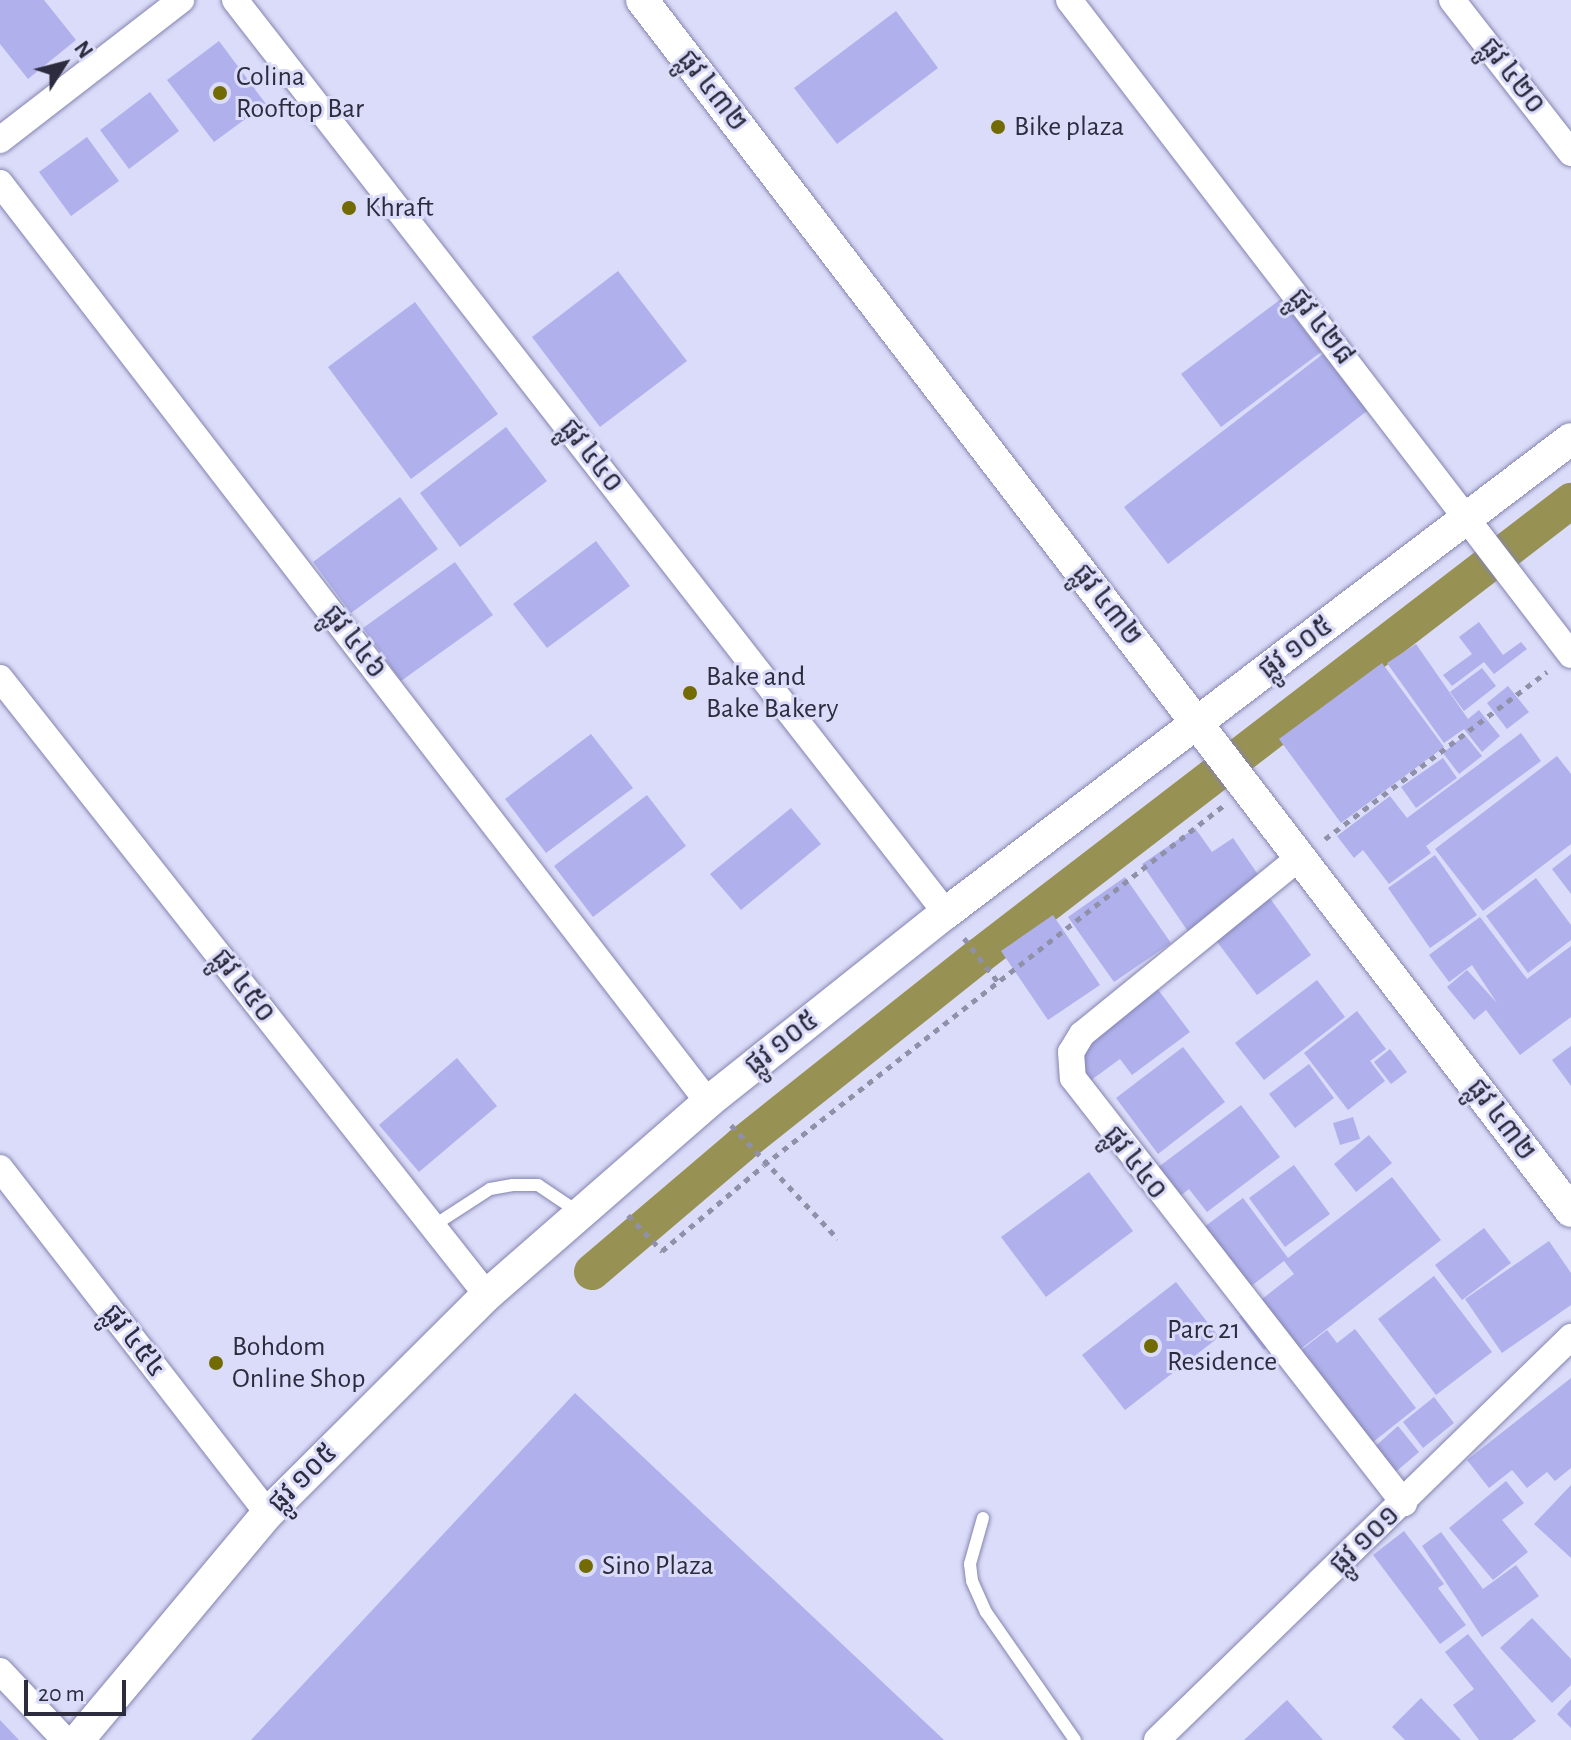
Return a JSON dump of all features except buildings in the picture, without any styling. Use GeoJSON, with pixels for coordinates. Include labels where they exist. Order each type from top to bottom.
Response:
{"type":"FeatureCollection","features":[{"type":"Feature","properties":{"kind":"street"},"geometry":{"type":"LineString","coordinates":[[0,140],[181,0]]}},
{"type":"Feature","properties":{"kind":"street","name":"ផ្លូវ ៤៤០"},"geometry":{"type":"LineString","coordinates":[[235,0],[946,913]]}},
{"type":"Feature","properties":{"kind":"street","name":"ផ្លូវ ៤៣២"},"geometry":{"type":"LineString","coordinates":[[642,0],[1571,1211]]}},
{"type":"Feature","properties":{"kind":"street","name":"ផ្លូវ ៤២៨"},"geometry":{"type":"LineString","coordinates":[[1069,0],[1571,655]]}},
{"type":"Feature","properties":{"kind":"street","name":"ផ្លូវ ៤២០"},"geometry":{"type":"LineString","coordinates":[[1452,0],[1571,153]]}},
{"type":"Feature","properties":{"kind":"street","name":"ផ្លូវ ៤៤៦"},"geometry":{"type":"LineString","coordinates":[[0,183],[708,1102]]}},
{"type":"Feature","properties":{"kind":"street","name":"ផ្លូវ ១០៥"},"geometry":{"type":"LineString","coordinates":[[78,1740],[268,1513],[487,1295],[708,1102],[946,913],[1204,732],[1476,530],[1571,439]]}},
{"type":"Feature","properties":{"kind":"street","name":"ផ្លូវ ៤៥០"},"geometry":{"type":"LineString","coordinates":[[0,678],[487,1295]]}},
{"type":"Feature","properties":{"kind":"street","name":"ផ្លូវ ៤៤០"},"geometry":{"type":"LineString","coordinates":[[1300,857],[1082,1034],[1071,1052],[1073,1078],[1404,1503]]}},
{"type":"Feature","properties":{"kind":"street","name":"ផ្លូវ ៤៥៤"},"geometry":{"type":"LineString","coordinates":[[0,1168],[268,1513]]}},
{"type":"Feature","properties":{"kind":"street","name":"ផ្លូវ ១០១"},"geometry":{"type":"LineString","coordinates":[[1157,1740],[1404,1503],[1571,1337]]}},
{"type":"Feature","properties":{"kind":"street"},"geometry":{"type":"LineString","coordinates":[[0,1671],[65,1740]]}},
{"type":"Feature","properties":{"kind":"lane"},"geometry":{"type":"LineString","coordinates":[[433,1226],[490,1189],[513,1185],[548,1189],[580,1214]]}},
{"type":"Feature","properties":{"kind":"lane"},"geometry":{"type":"LineString","coordinates":[[983,1518],[970,1564],[972,1581],[986,1612],[1075,1740]]}},
{"type":"Feature","properties":{"kind":"path"},"geometry":{"type":"LineString","coordinates":[[1300,857],[1571,655]]}},
{"type":"Feature","properties":{"kind":"path"},"geometry":{"type":"LineString","coordinates":[[629,1216],[662,1251],[762,1162],[1247,787]]}},
{"type":"Feature","properties":{"kind":"path"},"geometry":{"type":"LineString","coordinates":[[967,943],[996,980]]}},
{"type":"Feature","properties":{"kind":"path"},"geometry":{"type":"LineString","coordinates":[[732,1127],[838,1239]]}},
{"type":"Feature","properties":{"kind":"waterway"},"geometry":{"type":"LineString","coordinates":[[592,1272],[741,1145],[979,956],[1571,501]]}},
{"type":"Feature","properties":{"kind":"place","name":"Colina Rooftop Bar"},"geometry":{"type":"Point","coordinates":[220,93]}},
{"type":"Feature","properties":{"kind":"place","name":"Bike plaza"},"geometry":{"type":"Point","coordinates":[998,127]}},
{"type":"Feature","properties":{"kind":"place","name":"Khraft"},"geometry":{"type":"Point","coordinates":[349,208]}},
{"type":"Feature","properties":{"kind":"place","name":"Bake and Bake Bakery"},"geometry":{"type":"Point","coordinates":[690,693]}},
{"type":"Feature","properties":{"kind":"place","name":"Parc 21 Residence"},"geometry":{"type":"Point","coordinates":[1151,1346]}},
{"type":"Feature","properties":{"kind":"place","name":"Bohdom Online Shop"},"geometry":{"type":"Point","coordinates":[216,1363]}},
{"type":"Feature","properties":{"kind":"place","name":"Sino Plaza"},"geometry":{"type":"Point","coordinates":[586,1566]}}]}
